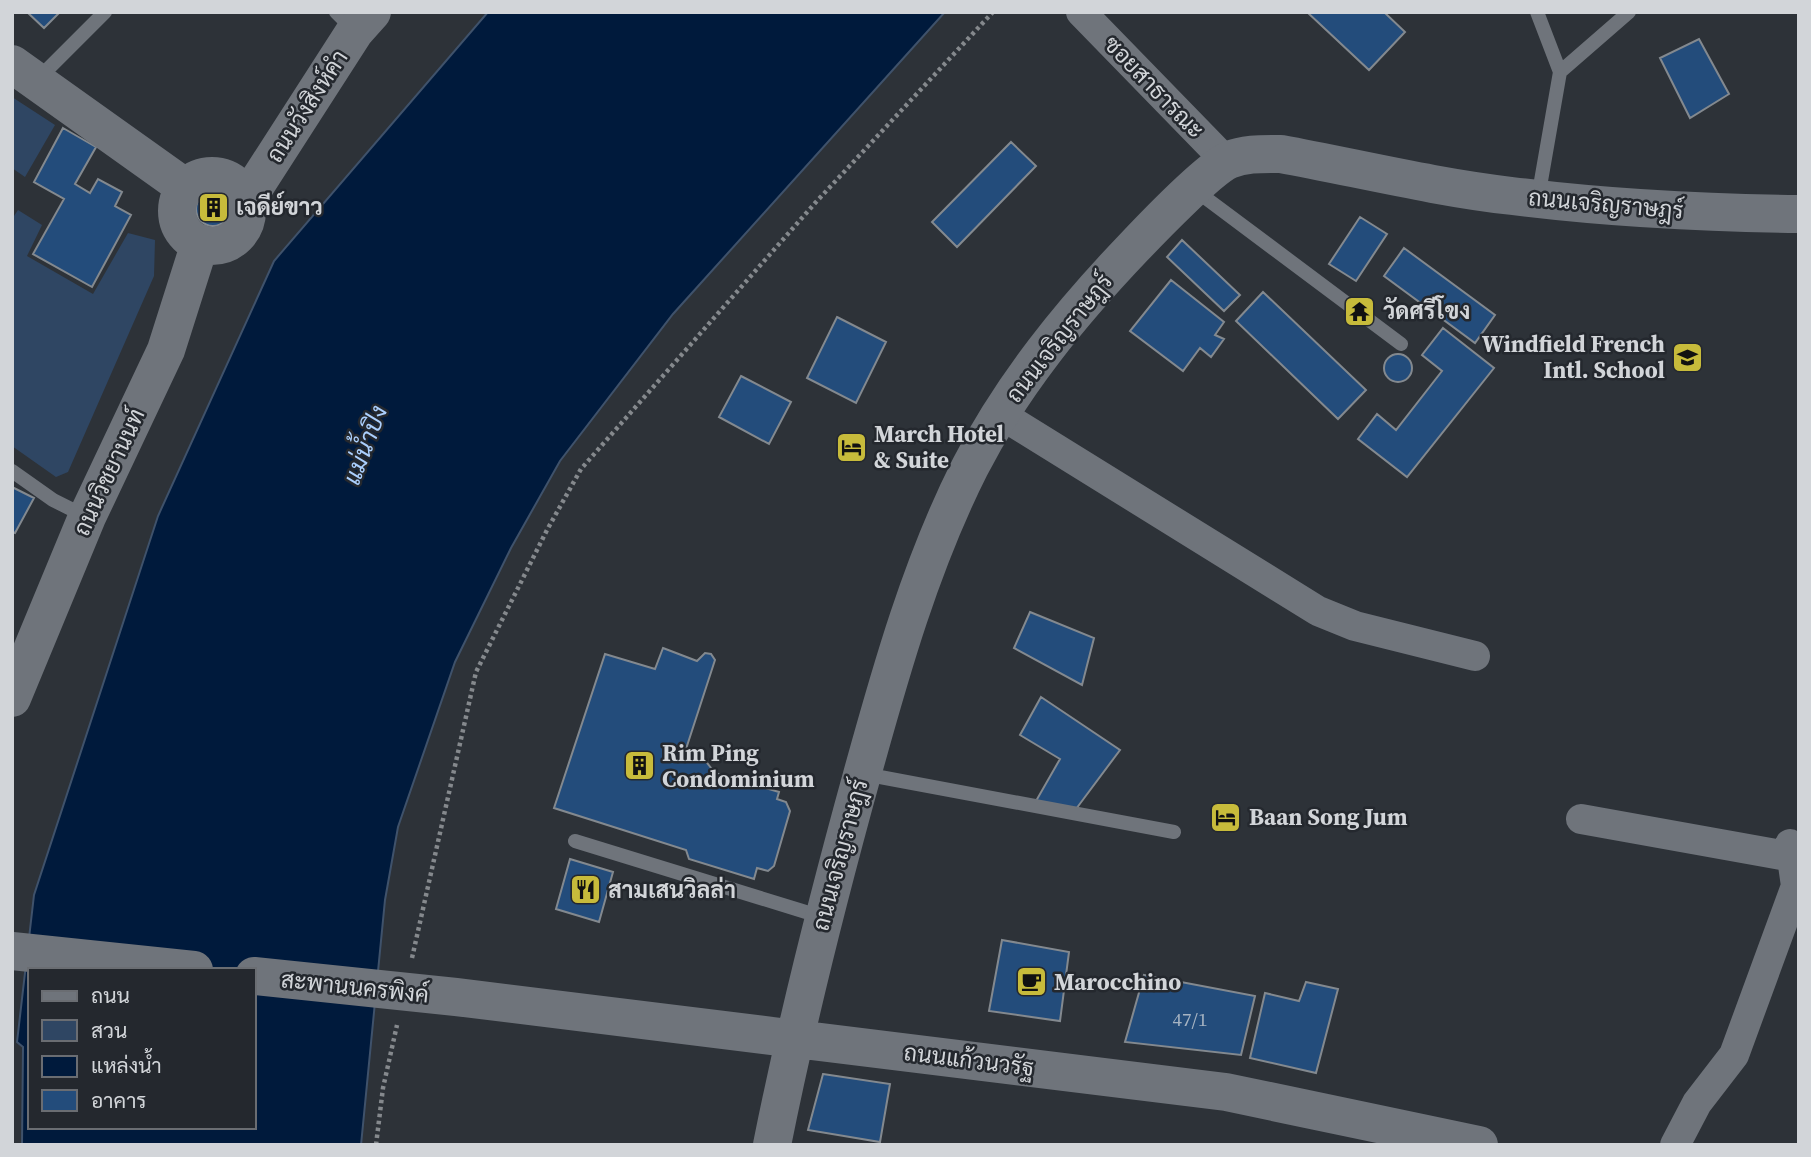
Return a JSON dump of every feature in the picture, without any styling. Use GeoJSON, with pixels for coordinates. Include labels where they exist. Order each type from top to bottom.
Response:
{"type":"FeatureCollection","features":[{"type":"Feature","properties":{"kind":"street","name":"ซอยสาธารณะ"},"geometry":{"type":"LineString","coordinates":[[1082,12],[1226,161]]}},
{"type":"Feature","properties":{"kind":"street","name":"ถนนวังสิงห์คำ"},"geometry":{"type":"LineString","coordinates":[[245,202],[354,18]]}},
{"type":"Feature","properties":{"kind":"street"},"geometry":{"type":"LineString","coordinates":[[24,72],[186,188]]}},
{"type":"Feature","properties":{"kind":"street","name":"ถนนเจริญราษฎร์"},"geometry":{"type":"LineString","coordinates":[[772,1145],[793,1038],[822,917],[862,774],[918,589],[954,500],[1000,414],[1051,342],[1107,275],[1194,190],[1226,161],[1251,154],[1281,154],[1538,199],[1662,211],[1799,214]]}},
{"type":"Feature","properties":{"kind":"street"},"geometry":{"type":"LineString","coordinates":[[203,177],[220,177],[236,186],[245,202],[247,214],[238,233],[222,244],[200,243],[190,238],[179,223],[177,208],[186,188],[203,177]]}},
{"type":"Feature","properties":{"kind":"street","name":"ถนนวิชยานนท์"},"geometry":{"type":"LineString","coordinates":[[12,698],[87,517],[166,350],[200,243]]}},
{"type":"Feature","properties":{"kind":"street"},"geometry":{"type":"LineString","coordinates":[[1000,414],[1318,611],[1355,626],[1475,656]]}},
{"type":"Feature","properties":{"kind":"street"},"geometry":{"type":"LineString","coordinates":[[1581,819],[1791,850],[1796,886],[1734,1055],[1697,1103],[1675,1145]]}},
{"type":"Feature","properties":{"kind":"street"},"geometry":{"type":"LineString","coordinates":[[12,951],[175,968]]}},
{"type":"Feature","properties":{"kind":"street","name":"สะพานนครพิงค์"},"geometry":{"type":"LineString","coordinates":[[256,976],[456,997]]}},
{"type":"Feature","properties":{"kind":"street","name":"ถนนแก้วนวรัฐ"},"geometry":{"type":"LineString","coordinates":[[456,997],[1226,1092],[1479,1145]]}},
{"type":"Feature","properties":{"kind":"lane"},"geometry":{"type":"LineString","coordinates":[[24,72],[105,12]]}},
{"type":"Feature","properties":{"kind":"lane"},"geometry":{"type":"LineString","coordinates":[[1537,12],[1560,72],[1538,199]]}},
{"type":"Feature","properties":{"kind":"lane"},"geometry":{"type":"LineString","coordinates":[[1560,72],[1629,12]]}},
{"type":"Feature","properties":{"kind":"lane"},"geometry":{"type":"LineString","coordinates":[[1194,190],[1401,344]]}},
{"type":"Feature","properties":{"kind":"lane"},"geometry":{"type":"LineString","coordinates":[[12,471],[53,500],[87,517]]}},
{"type":"Feature","properties":{"kind":"lane"},"geometry":{"type":"LineString","coordinates":[[862,774],[1174,832]]}},
{"type":"Feature","properties":{"kind":"lane"},"geometry":{"type":"LineString","coordinates":[[575,841],[822,917]]}},
{"type":"Feature","properties":{"kind":"path"},"geometry":{"type":"LineString","coordinates":[[442,825],[476,672],[547,530],[581,469],[761,263],[993,12]]}},
{"type":"Feature","properties":{"kind":"green space"},"geometry":{"type":"Polygon","coordinates":[[[12,97],[55,125],[25,177],[12,168],[12,97]]]}},
{"type":"Feature","properties":{"kind":"green space"},"geometry":{"type":"Polygon","coordinates":[[[18,210],[42,225],[27,256],[93,294],[128,233],[155,240],[154,276],[68,472],[56,477],[12,446],[12,219],[18,210]]]}},
{"type":"Feature","properties":{"kind":"water","name":"แม่น้ำปิง"},"geometry":{"type":"Polygon","coordinates":[[[488,12],[945,12],[673,314],[560,461],[511,548],[455,662],[398,827],[385,900],[361,1145],[22,1145],[23,1047],[17,1042],[34,895],[158,516],[274,261],[488,12]]]}},
{"type":"Feature","properties":{"kind":"building"},"geometry":{"type":"Polygon","coordinates":[[[27,12],[60,12],[44,28],[27,12]]]}},
{"type":"Feature","properties":{"kind":"building"},"geometry":{"type":"Polygon","coordinates":[[[1307,12],[1384,12],[1405,32],[1369,70],[1307,12]]]}},
{"type":"Feature","properties":{"kind":"building"},"geometry":{"type":"Polygon","coordinates":[[[1699,39],[1729,94],[1690,118],[1660,58],[1699,39]]]}},
{"type":"Feature","properties":{"kind":"building"},"geometry":{"type":"Polygon","coordinates":[[[63,128],[96,147],[75,184],[90,193],[98,179],[122,192],[115,206],[131,215],[92,287],[33,254],[64,199],[34,182],[63,128]]]}},
{"type":"Feature","properties":{"kind":"building"},"geometry":{"type":"Polygon","coordinates":[[[1011,142],[1036,166],[957,247],[932,222],[1011,142]]]}},
{"type":"Feature","properties":{"kind":"building","name":"เจดีย์ขาว"},"geometry":{"type":"Polygon","coordinates":[[[213,192],[225,197],[230,209],[225,221],[213,226],[201,221],[196,209],[201,197],[213,192]]]}},
{"type":"Feature","properties":{"kind":"building"},"geometry":{"type":"Polygon","coordinates":[[[1360,217],[1387,234],[1356,281],[1329,264],[1360,217]]]}},
{"type":"Feature","properties":{"kind":"building"},"geometry":{"type":"Polygon","coordinates":[[[1182,240],[1240,295],[1224,311],[1167,257],[1182,240]]]}},
{"type":"Feature","properties":{"kind":"building"},"geometry":{"type":"Polygon","coordinates":[[[1404,248],[1495,315],[1475,343],[1384,276],[1404,248]]]}},
{"type":"Feature","properties":{"kind":"building"},"geometry":{"type":"Polygon","coordinates":[[[1171,280],[1224,322],[1215,335],[1224,339],[1211,357],[1200,348],[1183,371],[1130,331],[1171,280]]]}},
{"type":"Feature","properties":{"kind":"building"},"geometry":{"type":"Polygon","coordinates":[[[1263,292],[1366,390],[1338,419],[1236,321],[1263,292]]]}},
{"type":"Feature","properties":{"kind":"building"},"geometry":{"type":"Polygon","coordinates":[[[837,317],[886,342],[856,403],[807,378],[837,317]]]}},
{"type":"Feature","properties":{"kind":"building"},"geometry":{"type":"Polygon","coordinates":[[[1443,328],[1494,368],[1407,477],[1358,439],[1377,414],[1396,430],[1442,371],[1422,355],[1443,328]]]}},
{"type":"Feature","properties":{"kind":"building"},"geometry":{"type":"Polygon","coordinates":[[[1398,354],[1408,358],[1412,368],[1408,378],[1398,382],[1388,378],[1384,368],[1388,358],[1398,354]]]}},
{"type":"Feature","properties":{"kind":"building"},"geometry":{"type":"Polygon","coordinates":[[[741,376],[791,402],[769,444],[719,417],[741,376]]]}},
{"type":"Feature","properties":{"kind":"building"},"geometry":{"type":"Polygon","coordinates":[[[12,487],[34,498],[15,533],[12,532],[12,487]]]}},
{"type":"Feature","properties":{"kind":"building"},"geometry":{"type":"Polygon","coordinates":[[[1030,612],[1094,638],[1082,685],[1014,648],[1030,612]]]}},
{"type":"Feature","properties":{"kind":"building","name":"Rim Ping Condominium"},"geometry":{"type":"Polygon","coordinates":[[[663,648],[697,661],[705,653],[711,654],[715,660],[686,749],[704,759],[715,773],[779,792],[777,799],[786,802],[790,811],[774,866],[768,871],[757,868],[754,879],[689,859],[686,850],[554,808],[605,654],[655,669],[663,648]]]}},
{"type":"Feature","properties":{"kind":"building"},"geometry":{"type":"Polygon","coordinates":[[[1041,697],[1120,750],[1076,809],[1036,801],[1060,759],[1020,735],[1041,697]]]}},
{"type":"Feature","properties":{"kind":"building","name":"สามเสนวิลล่า"},"geometry":{"type":"Polygon","coordinates":[[[570,859],[613,872],[599,922],[556,909],[570,859]]]}},
{"type":"Feature","properties":{"kind":"building"},"geometry":{"type":"Polygon","coordinates":[[[1002,940],[1069,952],[1060,1021],[989,1011],[1002,940]]]}},
{"type":"Feature","properties":{"kind":"building"},"geometry":{"type":"Polygon","coordinates":[[[1144,975],[1255,996],[1241,1055],[1125,1042],[1144,975]]]}},
{"type":"Feature","properties":{"kind":"building"},"geometry":{"type":"Polygon","coordinates":[[[1306,982],[1338,989],[1316,1073],[1250,1058],[1265,993],[1299,1001],[1306,982]]]}},
{"type":"Feature","properties":{"kind":"building"},"geometry":{"type":"Polygon","coordinates":[[[823,1074],[890,1084],[880,1142],[808,1130],[823,1074]]]}},
{"type":"Feature","properties":{"kind":"place","name":"เจดีย์ขาว"},"geometry":{"type":"Point","coordinates":[213,207]}},
{"type":"Feature","properties":{"kind":"place","name":"วัดศรีโขง"},"geometry":{"type":"Point","coordinates":[1360,311]}},
{"type":"Feature","properties":{"kind":"place","name":"Windfield French Intl. School"},"geometry":{"type":"Point","coordinates":[1688,357]}},
{"type":"Feature","properties":{"kind":"place","name":"March Hotel & Suite"},"geometry":{"type":"Point","coordinates":[851,447]}},
{"type":"Feature","properties":{"kind":"place","name":"Rim Ping Condominium"},"geometry":{"type":"Point","coordinates":[639,766]}},
{"type":"Feature","properties":{"kind":"place","name":"Baan Song Jum"},"geometry":{"type":"Point","coordinates":[1226,817]}},
{"type":"Feature","properties":{"kind":"place","name":"สามเสนวิลล่า"},"geometry":{"type":"Point","coordinates":[585,890]}},
{"type":"Feature","properties":{"kind":"place","name":"Marocchino"},"geometry":{"type":"Point","coordinates":[1031,982]}}]}
